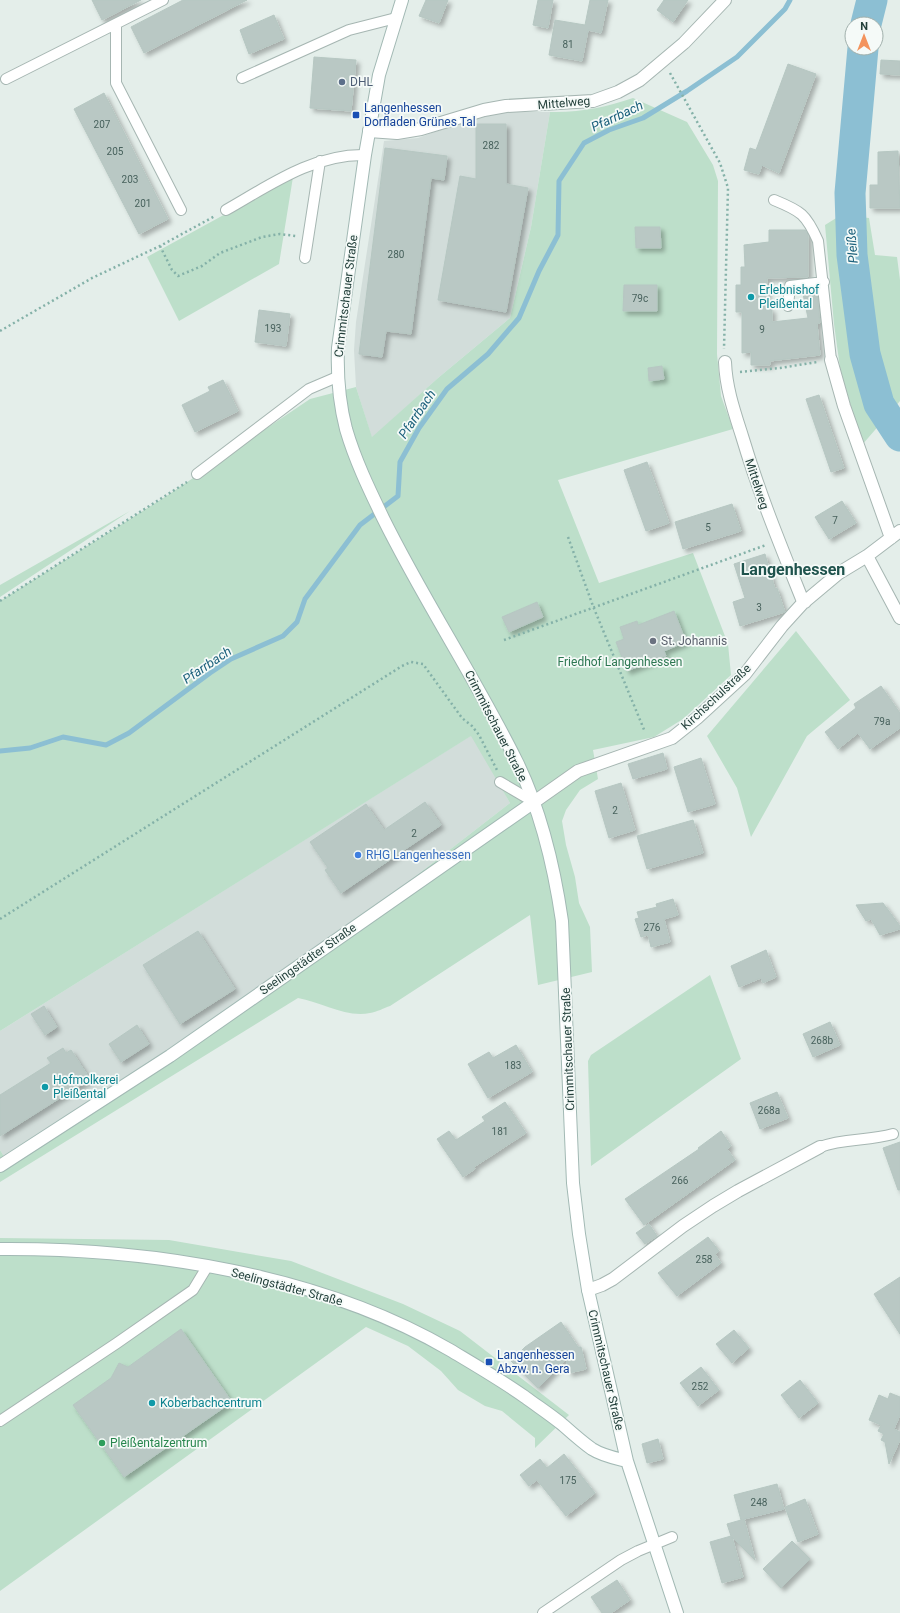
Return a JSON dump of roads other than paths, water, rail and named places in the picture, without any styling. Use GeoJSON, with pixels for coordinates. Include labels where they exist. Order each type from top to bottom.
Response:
{"type":"FeatureCollection","features":[{"type":"Feature","properties":{"kind":"street","name":"Crimmitschauer Straße"},"geometry":{"type":"LineString","coordinates":[[402,0],[379,75],[369,131],[338,348],[337,377],[346,428],[358,464],[373,498],[418,585],[494,716],[518,763],[534,802],[556,880],[562,920],[573,1183],[588,1290],[627,1461],[653,1545],[677,1613]]}},
{"type":"Feature","properties":{"kind":"street","name":"Mittelweg"},"geometry":{"type":"LineString","coordinates":[[369,131],[397,133],[421,129],[484,110],[506,106],[593,101],[618,92],[640,80],[684,43],[725,0]]}},
{"type":"Feature","properties":{"kind":"street","name":"Kirchschulstraße"},"geometry":{"type":"LineString","coordinates":[[534,802],[578,770],[650,747],[677,734],[697,718],[744,674],[782,626],[805,602],[840,572],[867,556],[896,534],[844,406],[831,360]]}},
{"type":"Feature","properties":{"kind":"street","name":"Mittelweg"},"geometry":{"type":"LineString","coordinates":[[725,367],[730,402],[767,513],[802,599],[805,602]]}},
{"type":"Feature","properties":{"kind":"street"},"geometry":{"type":"LineString","coordinates":[[867,556],[900,618]]}},
{"type":"Feature","properties":{"kind":"street","name":"Seelingstädter Straße"},"geometry":{"type":"LineString","coordinates":[[0,1166],[170,1056],[534,802]]}},
{"type":"Feature","properties":{"kind":"street"},"geometry":{"type":"LineString","coordinates":[[588,1290],[613,1279],[684,1226],[738,1191],[820,1147]]}},
{"type":"Feature","properties":{"kind":"street","name":"Seelingstädter Straße"},"geometry":{"type":"LineString","coordinates":[[0,1249],[39,1249],[96,1252],[157,1258],[272,1281],[333,1297],[385,1316],[431,1339],[529,1400],[592,1449],[608,1456],[627,1461]]}},
{"type":"Feature","properties":{"kind":"lane"},"geometry":{"type":"LineString","coordinates":[[6,79],[163,0]]}},
{"type":"Feature","properties":{"kind":"lane"},"geometry":{"type":"LineString","coordinates":[[242,78],[348,30],[396,18]]}},
{"type":"Feature","properties":{"kind":"lane"},"geometry":{"type":"LineString","coordinates":[[116,24],[116,82],[181,210]]}},
{"type":"Feature","properties":{"kind":"lane"},"geometry":{"type":"LineString","coordinates":[[226,210],[302,167],[320,161],[345,156],[366,155]]}},
{"type":"Feature","properties":{"kind":"lane"},"geometry":{"type":"LineString","coordinates":[[305,258],[320,161]]}},
{"type":"Feature","properties":{"kind":"lane"},"geometry":{"type":"LineString","coordinates":[[774,200],[798,210],[810,224],[818,241],[824,282],[831,360]]}},
{"type":"Feature","properties":{"kind":"lane"},"geometry":{"type":"LineString","coordinates":[[788,306],[790,286],[824,282]]}},
{"type":"Feature","properties":{"kind":"lane"},"geometry":{"type":"LineString","coordinates":[[197,474],[309,389],[337,377]]}},
{"type":"Feature","properties":{"kind":"lane"},"geometry":{"type":"LineString","coordinates":[[500,782],[534,802]]}},
{"type":"Feature","properties":{"kind":"lane"},"geometry":{"type":"LineString","coordinates":[[820,1147],[831,1142],[879,1138],[892,1134]]}},
{"type":"Feature","properties":{"kind":"lane"},"geometry":{"type":"LineString","coordinates":[[0,1422],[192,1290],[207,1267]]}},
{"type":"Feature","properties":{"kind":"lane"},"geometry":{"type":"LineString","coordinates":[[543,1613],[621,1560],[672,1537]]}},
{"type":"Feature","properties":{"kind":"waterway","name":"Pfarrbach"},"geometry":{"type":"LineString","coordinates":[[0,751],[30,748],[63,737],[106,745],[129,733],[231,659],[283,636],[297,622],[305,599],[360,525],[398,496],[400,462],[419,428],[447,389],[488,354],[519,318],[539,271],[558,235],[559,181],[584,143],[609,130],[643,118],[687,91],[737,57],[785,9],[790,0]]}},
{"type":"Feature","properties":{"kind":"waterway","name":"Pleiße"},"geometry":{"type":"LineString","coordinates":[[868,16],[872,0]]}},
{"type":"Feature","properties":{"kind":"waterway","name":"Pleiße"},"geometry":{"type":"LineString","coordinates":[[862,56],[850,193],[852,255],[865,354],[879,404],[900,436]]}},
{"type":"Feature","properties":{"kind":"place","name":"DHL"},"geometry":{"type":"Point","coordinates":[342,82]}},
{"type":"Feature","properties":{"kind":"place","name":"Langenhessen Dorfladen Grünes Tal"},"geometry":{"type":"Point","coordinates":[356,115]}},
{"type":"Feature","properties":{"kind":"place","name":"Erlebnishof Pleißental"},"geometry":{"type":"Point","coordinates":[751,297]}},
{"type":"Feature","properties":{"kind":"place","name":"St. Johannis"},"geometry":{"type":"Point","coordinates":[653,641]}},
{"type":"Feature","properties":{"kind":"place","name":"RHG Langenhessen"},"geometry":{"type":"Point","coordinates":[358,855]}},
{"type":"Feature","properties":{"kind":"place","name":"Hofmolkerei Pleißental"},"geometry":{"type":"Point","coordinates":[45,1087]}},
{"type":"Feature","properties":{"kind":"place","name":"Langenhessen Abzw. n. Gera"},"geometry":{"type":"Point","coordinates":[489,1362]}},
{"type":"Feature","properties":{"kind":"place","name":"Koberbachcentrum"},"geometry":{"type":"Point","coordinates":[152,1403]}},
{"type":"Feature","properties":{"kind":"place","name":"Pleißentalzentrum"},"geometry":{"type":"Point","coordinates":[102,1443]}},
{"type":"Feature","properties":{"kind":"district","name":"Langenhessen"},"geometry":{"type":"Point","coordinates":[793,569]}},
{"type":"Feature","properties":{"kind":"park label","name":"Friedhof Langenhessen"},"geometry":{"type":"Point","coordinates":[620,662]}}]}
